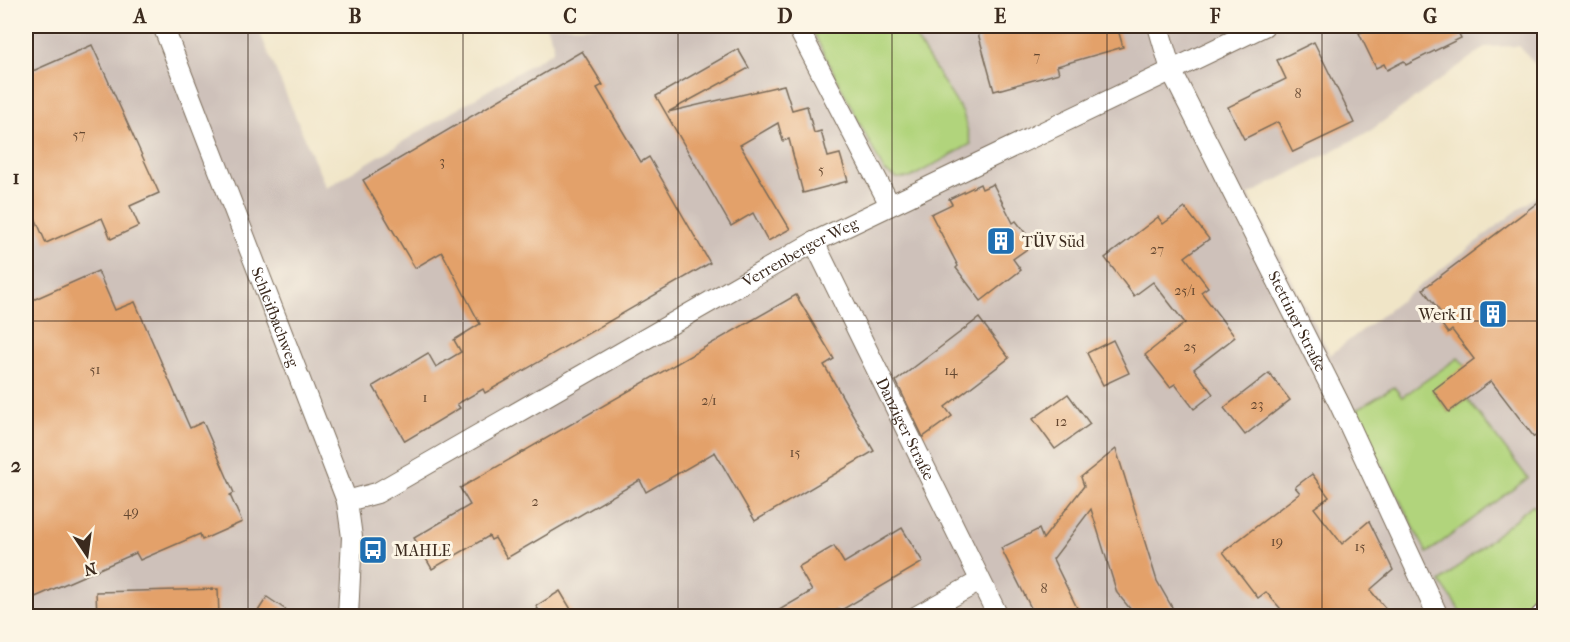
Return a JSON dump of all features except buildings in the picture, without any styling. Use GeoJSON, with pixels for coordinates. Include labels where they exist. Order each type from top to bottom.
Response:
{"type":"FeatureCollection","features":[{"type":"Feature","properties":{"kind":"street","name":"Schleifbachweg"},"geometry":{"type":"LineString","coordinates":[[163,26],[347,501],[352,537],[348,616]]}},
{"type":"Feature","properties":{"kind":"street"},"geometry":{"type":"LineString","coordinates":[[797,26],[890,203]]}},
{"type":"Feature","properties":{"kind":"street","name":"Stettiner Straße"},"geometry":{"type":"LineString","coordinates":[[1158,26],[1172,70],[1340,405],[1438,616]]}},
{"type":"Feature","properties":{"kind":"street","name":"Verrenberger Weg"},"geometry":{"type":"LineString","coordinates":[[347,501],[377,493],[814,242],[890,203],[1264,26]]}},
{"type":"Feature","properties":{"kind":"street","name":"Danziger Straße"},"geometry":{"type":"LineString","coordinates":[[814,242],[998,616]]}},
{"type":"Feature","properties":{"kind":"street"},"geometry":{"type":"LineString","coordinates":[[917,616],[980,581]]}},
{"type":"Feature","properties":{"kind":"street"},"geometry":{"type":"LineString","coordinates":[[1541,616],[1545,614]]}},
{"type":"Feature","properties":{"kind":"shaded area"},"geometry":{"type":"Polygon","coordinates":[[[26,26],[257,26],[326,188],[553,51],[553,43],[546,26],[810,26],[884,171],[963,113],[908,26],[1544,26],[1544,74],[1519,46],[1485,47],[1370,131],[1249,195],[1330,355],[1544,190],[1544,616],[26,616],[26,26]]]}},
{"type":"Feature","properties":{"kind":"green space"},"geometry":{"type":"Polygon","coordinates":[[[810,26],[908,26],[963,113],[971,144],[910,178],[896,178],[884,171],[810,26]]]}},
{"type":"Feature","properties":{"kind":"green space"},"geometry":{"type":"Polygon","coordinates":[[[1458,358],[1466,366],[1433,391],[1449,412],[1467,399],[1528,478],[1427,553],[1354,411],[1394,387],[1402,397],[1458,358]]]}},
{"type":"Feature","properties":{"kind":"green space"},"geometry":{"type":"Polygon","coordinates":[[[1532,505],[1544,512],[1544,593],[1514,616],[1464,616],[1440,582],[1532,505]]]}},
{"type":"Feature","properties":{"kind":"place","name":"TÜV Süd"},"geometry":{"type":"Point","coordinates":[1001,241]}},
{"type":"Feature","properties":{"kind":"place","name":"Werk II"},"geometry":{"type":"Point","coordinates":[1493,314]}},
{"type":"Feature","properties":{"kind":"place","name":"MAHLE"},"geometry":{"type":"Point","coordinates":[373,550]}}]}
